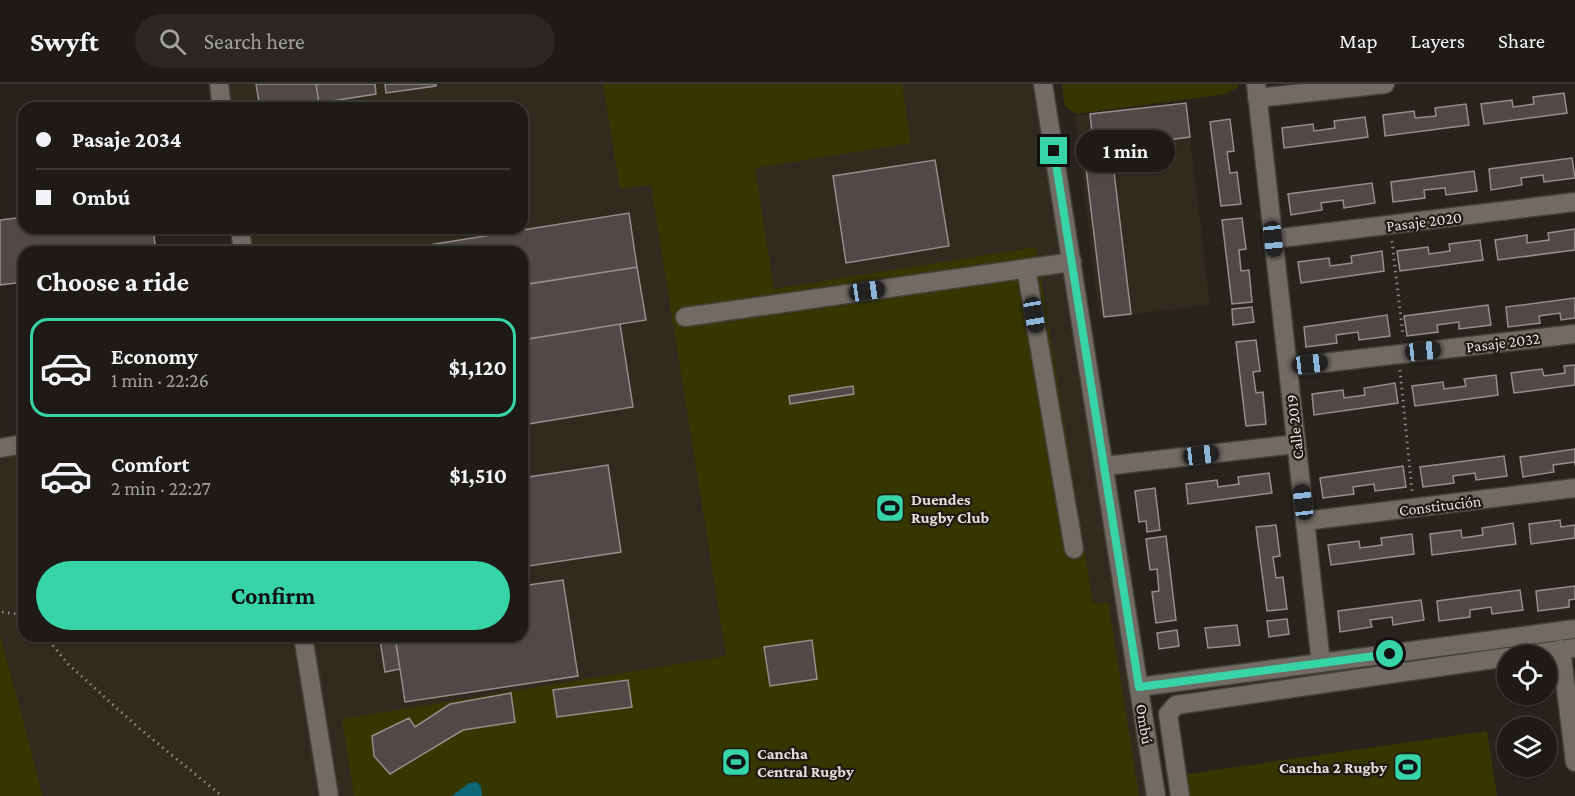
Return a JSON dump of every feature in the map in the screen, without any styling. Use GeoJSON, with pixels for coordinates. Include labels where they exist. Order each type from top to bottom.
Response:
{"type":"FeatureCollection","features":[{"type":"Feature","properties":{"kind":"street"},"geometry":{"type":"LineString","coordinates":[[219,84],[221,102]]}},
{"type":"Feature","properties":{"kind":"street","name":"Ombú"},"geometry":{"type":"LineString","coordinates":[[1043,84],[1156,796]]}},
{"type":"Feature","properties":{"kind":"street"},"geometry":{"type":"LineString","coordinates":[[1256,91],[1385,84]]}},
{"type":"Feature","properties":{"kind":"street","name":"Calle 2019"},"geometry":{"type":"LineString","coordinates":[[1256,91],[1321,663]]}},
{"type":"Feature","properties":{"kind":"street","name":"Pasaje 2020"},"geometry":{"type":"LineString","coordinates":[[1273,239],[1575,202]]}},
{"type":"Feature","properties":{"kind":"street"},"geometry":{"type":"LineString","coordinates":[[685,316],[1072,262]]}},
{"type":"Feature","properties":{"kind":"street"},"geometry":{"type":"LineString","coordinates":[[1026,268],[1074,549]]}},
{"type":"Feature","properties":{"kind":"street","name":"Pasaje 2032"},"geometry":{"type":"LineString","coordinates":[[1288,367],[1575,334]]}},
{"type":"Feature","properties":{"kind":"street"},"geometry":{"type":"LineString","coordinates":[[1105,466],[1296,444]]}},
{"type":"Feature","properties":{"kind":"street"},"geometry":{"type":"LineString","coordinates":[[0,448],[18,445]]}},
{"type":"Feature","properties":{"kind":"street","name":"Constitución"},"geometry":{"type":"LineString","coordinates":[[1305,521],[1575,488]]}},
{"type":"Feature","properties":{"kind":"street"},"geometry":{"type":"LineString","coordinates":[[1139,687],[1575,629]]}},
{"type":"Feature","properties":{"kind":"street"},"geometry":{"type":"LineString","coordinates":[[304,642],[329,796]]}},
{"type":"Feature","properties":{"kind":"street"},"geometry":{"type":"LineString","coordinates":[[1568,649],[1575,762]]}},
{"type":"Feature","properties":{"kind":"street"},"geometry":{"type":"LineString","coordinates":[[1180,796],[1168,714],[1176,705],[1497,659]]}},
{"type":"Feature","properties":{"kind":"path"},"geometry":{"type":"LineString","coordinates":[[2,612],[18,614]]}},
{"type":"Feature","properties":{"kind":"path"},"geometry":{"type":"LineString","coordinates":[[50,642],[68,664],[140,729],[222,796]]}},
{"type":"Feature","properties":{"kind":"shaded area"},"geometry":{"type":"Polygon","coordinates":[[[219,84],[1043,84],[1156,796],[0,796],[0,448],[18,445],[18,642],[528,642],[528,246],[242,246],[241,234],[528,234],[528,102],[221,102],[219,84]]]}},
{"type":"Feature","properties":{"kind":"shaded area","name":"Duendes Rugby Club"},"geometry":{"type":"Polygon","coordinates":[[[603,84],[902,84],[911,143],[755,168],[774,289],[1036,247],[1093,604],[1108,602],[1139,796],[354,796],[342,719],[726,656],[651,185],[620,189],[603,84]]]}},
{"type":"Feature","properties":{"kind":"shaded area"},"geometry":{"type":"Polygon","coordinates":[[[1062,84],[1238,84],[1238,87],[1226,94],[1077,114],[1065,107],[1062,84]]]}},
{"type":"Feature","properties":{"kind":"shaded area"},"geometry":{"type":"Polygon","coordinates":[[[1186,103],[1210,305],[1099,318],[1075,116],[1186,103]]]}},
{"type":"Feature","properties":{"kind":"shaded area"},"geometry":{"type":"Polygon","coordinates":[[[0,634],[43,796],[0,796],[0,634]]]}},
{"type":"Feature","properties":{"kind":"shaded area"},"geometry":{"type":"Polygon","coordinates":[[[1487,731],[1497,796],[1190,796],[1187,774],[1487,731]]]}},
{"type":"Feature","properties":{"kind":"water"},"geometry":{"type":"Polygon","coordinates":[[[477,782],[481,787],[482,796],[452,796],[469,783],[477,782]]]}},
{"type":"Feature","properties":{"kind":"building"},"geometry":{"type":"Polygon","coordinates":[[[256,84],[316,84],[319,102],[259,102],[256,84]]]}},
{"type":"Feature","properties":{"kind":"building"},"geometry":{"type":"Polygon","coordinates":[[[316,84],[375,84],[376,94],[319,102],[316,84]]]}},
{"type":"Feature","properties":{"kind":"building"},"geometry":{"type":"Polygon","coordinates":[[[385,84],[436,84],[436,86],[386,93],[385,84]]]}},
{"type":"Feature","properties":{"kind":"building"},"geometry":{"type":"Polygon","coordinates":[[[1564,93],[1567,113],[1484,124],[1481,104],[1512,100],[1513,107],[1534,104],[1533,97],[1564,93]]]}},
{"type":"Feature","properties":{"kind":"building"},"geometry":{"type":"Polygon","coordinates":[[[1186,103],[1190,137],[1111,147],[1131,314],[1104,317],[1085,160],[1093,159],[1090,114],[1186,103]]]}},
{"type":"Feature","properties":{"kind":"building"},"geometry":{"type":"Polygon","coordinates":[[[1466,104],[1469,125],[1385,136],[1383,115],[1414,111],[1415,118],[1436,116],[1435,108],[1466,104]]]}},
{"type":"Feature","properties":{"kind":"building"},"geometry":{"type":"Polygon","coordinates":[[[1365,117],[1368,137],[1284,148],[1282,128],[1313,124],[1314,131],[1335,128],[1334,121],[1365,117]]]}},
{"type":"Feature","properties":{"kind":"building"},"geometry":{"type":"Polygon","coordinates":[[[1230,119],[1234,151],[1227,152],[1230,173],[1237,172],[1241,204],[1221,206],[1210,122],[1230,119]]]}},
{"type":"Feature","properties":{"kind":"building"},"geometry":{"type":"Polygon","coordinates":[[[1572,158],[1575,178],[1544,182],[1543,175],[1521,178],[1522,185],[1491,190],[1489,169],[1572,158]]]}},
{"type":"Feature","properties":{"kind":"building"},"geometry":{"type":"Polygon","coordinates":[[[935,160],[949,246],[846,263],[833,176],[935,160]]]}},
{"type":"Feature","properties":{"kind":"building"},"geometry":{"type":"Polygon","coordinates":[[[1474,171],[1477,191],[1446,195],[1445,188],[1424,190],[1425,198],[1393,202],[1391,182],[1474,171]]]}},
{"type":"Feature","properties":{"kind":"building"},"geometry":{"type":"Polygon","coordinates":[[[1372,183],[1375,203],[1344,208],[1343,200],[1321,203],[1322,210],[1291,215],[1288,194],[1372,183]]]}},
{"type":"Feature","properties":{"kind":"building"},"geometry":{"type":"Polygon","coordinates":[[[629,213],[637,267],[528,284],[528,246],[423,246],[498,234],[528,234],[528,229],[629,213]]]}},
{"type":"Feature","properties":{"kind":"building"},"geometry":{"type":"Polygon","coordinates":[[[18,218],[18,234],[154,234],[155,246],[18,246],[18,283],[0,285],[0,220],[18,218]]]}},
{"type":"Feature","properties":{"kind":"building"},"geometry":{"type":"Polygon","coordinates":[[[1242,218],[1246,249],[1239,250],[1241,271],[1249,270],[1252,302],[1232,304],[1222,220],[1242,218]]]}},
{"type":"Feature","properties":{"kind":"building"},"geometry":{"type":"Polygon","coordinates":[[[1575,229],[1575,250],[1498,260],[1495,240],[1527,235],[1527,243],[1549,240],[1548,233],[1575,229]]]}},
{"type":"Feature","properties":{"kind":"building"},"geometry":{"type":"Polygon","coordinates":[[[1480,240],[1483,260],[1400,271],[1397,251],[1428,247],[1429,254],[1450,251],[1449,244],[1480,240]]]}},
{"type":"Feature","properties":{"kind":"building"},"geometry":{"type":"Polygon","coordinates":[[[1382,251],[1384,271],[1301,283],[1298,262],[1329,258],[1330,266],[1352,263],[1351,256],[1382,251]]]}},
{"type":"Feature","properties":{"kind":"building"},"geometry":{"type":"Polygon","coordinates":[[[637,267],[646,320],[528,339],[528,284],[637,267]]]}},
{"type":"Feature","properties":{"kind":"building"},"geometry":{"type":"Polygon","coordinates":[[[1575,298],[1575,318],[1561,320],[1560,313],[1539,316],[1540,323],[1508,327],[1506,307],[1575,298]]]}},
{"type":"Feature","properties":{"kind":"building"},"geometry":{"type":"Polygon","coordinates":[[[1488,305],[1491,325],[1459,329],[1459,322],[1437,325],[1438,332],[1407,336],[1404,316],[1488,305]]]}},
{"type":"Feature","properties":{"kind":"building"},"geometry":{"type":"Polygon","coordinates":[[[1252,307],[1254,322],[1233,325],[1232,309],[1252,307]]]}},
{"type":"Feature","properties":{"kind":"building"},"geometry":{"type":"Polygon","coordinates":[[[1387,315],[1390,336],[1359,340],[1358,332],[1336,335],[1337,343],[1306,347],[1304,327],[1387,315]]]}},
{"type":"Feature","properties":{"kind":"building"},"geometry":{"type":"Polygon","coordinates":[[[620,324],[633,407],[528,424],[528,339],[620,324]]]}},
{"type":"Feature","properties":{"kind":"building"},"geometry":{"type":"Polygon","coordinates":[[[1256,340],[1260,371],[1253,372],[1256,393],[1263,392],[1266,424],[1246,426],[1236,342],[1256,340]]]}},
{"type":"Feature","properties":{"kind":"building"},"geometry":{"type":"Polygon","coordinates":[[[1575,365],[1575,385],[1514,393],[1511,373],[1542,369],[1544,376],[1565,373],[1564,366],[1575,365]]]}},
{"type":"Feature","properties":{"kind":"building"},"geometry":{"type":"Polygon","coordinates":[[[1496,375],[1498,395],[1415,406],[1412,386],[1443,382],[1444,389],[1466,386],[1464,379],[1496,375]]]}},
{"type":"Feature","properties":{"kind":"building"},"geometry":{"type":"Polygon","coordinates":[[[1395,383],[1398,403],[1314,415],[1312,394],[1343,390],[1344,398],[1365,395],[1364,388],[1395,383]]]}},
{"type":"Feature","properties":{"kind":"building"},"geometry":{"type":"Polygon","coordinates":[[[853,386],[854,394],[790,404],[789,396],[853,386]]]}},
{"type":"Feature","properties":{"kind":"building"},"geometry":{"type":"Polygon","coordinates":[[[1575,449],[1575,462],[1553,465],[1554,472],[1523,477],[1520,457],[1575,449]]]}},
{"type":"Feature","properties":{"kind":"building"},"geometry":{"type":"Polygon","coordinates":[[[1504,456],[1507,476],[1476,480],[1475,473],[1453,476],[1454,483],[1423,487],[1420,467],[1504,456]]]}},
{"type":"Feature","properties":{"kind":"building"},"geometry":{"type":"Polygon","coordinates":[[[608,465],[621,552],[528,566],[528,477],[608,465]]]}},
{"type":"Feature","properties":{"kind":"building"},"geometry":{"type":"Polygon","coordinates":[[[1403,466],[1406,487],[1375,491],[1374,484],[1353,487],[1354,494],[1323,498],[1320,478],[1403,466]]]}},
{"type":"Feature","properties":{"kind":"building"},"geometry":{"type":"Polygon","coordinates":[[[1269,473],[1272,493],[1188,504],[1186,484],[1217,480],[1218,487],[1239,484],[1238,477],[1269,473]]]}},
{"type":"Feature","properties":{"kind":"building"},"geometry":{"type":"Polygon","coordinates":[[[1155,488],[1160,530],[1147,532],[1146,521],[1139,522],[1135,491],[1155,488]]]}},
{"type":"Feature","properties":{"kind":"building"},"geometry":{"type":"Polygon","coordinates":[[[1560,520],[1561,527],[1575,525],[1575,538],[1531,544],[1529,524],[1560,520]]]}},
{"type":"Feature","properties":{"kind":"building"},"geometry":{"type":"Polygon","coordinates":[[[1513,523],[1516,544],[1432,555],[1430,534],[1461,530],[1462,538],[1483,535],[1482,528],[1513,523]]]}},
{"type":"Feature","properties":{"kind":"building"},"geometry":{"type":"Polygon","coordinates":[[[1276,525],[1280,556],[1273,557],[1276,578],[1283,577],[1287,609],[1267,611],[1256,527],[1276,525]]]}},
{"type":"Feature","properties":{"kind":"building"},"geometry":{"type":"Polygon","coordinates":[[[1412,534],[1414,554],[1331,565],[1328,545],[1359,541],[1360,548],[1382,545],[1381,538],[1412,534]]]}},
{"type":"Feature","properties":{"kind":"building"},"geometry":{"type":"Polygon","coordinates":[[[1166,536],[1176,620],[1156,623],[1152,592],[1159,591],[1157,569],[1150,570],[1146,539],[1166,536]]]}},
{"type":"Feature","properties":{"kind":"building"},"geometry":{"type":"Polygon","coordinates":[[[563,580],[578,676],[405,702],[396,642],[528,642],[528,585],[563,580]]]}},
{"type":"Feature","properties":{"kind":"building"},"geometry":{"type":"Polygon","coordinates":[[[1575,586],[1575,599],[1569,600],[1569,607],[1538,611],[1536,591],[1575,586]]]}},
{"type":"Feature","properties":{"kind":"building"},"geometry":{"type":"Polygon","coordinates":[[[1520,590],[1523,610],[1492,614],[1491,607],[1470,610],[1470,617],[1439,621],[1437,601],[1520,590]]]}},
{"type":"Feature","properties":{"kind":"building"},"geometry":{"type":"Polygon","coordinates":[[[1421,600],[1424,620],[1393,625],[1392,617],[1370,620],[1372,627],[1340,632],[1338,611],[1421,600]]]}},
{"type":"Feature","properties":{"kind":"building"},"geometry":{"type":"Polygon","coordinates":[[[1287,619],[1289,634],[1269,637],[1267,621],[1287,619]]]}},
{"type":"Feature","properties":{"kind":"building"},"geometry":{"type":"Polygon","coordinates":[[[1237,625],[1240,645],[1208,648],[1205,628],[1237,625]]]}},
{"type":"Feature","properties":{"kind":"building"},"geometry":{"type":"Polygon","coordinates":[[[1177,630],[1179,646],[1159,649],[1157,633],[1177,630]]]}},
{"type":"Feature","properties":{"kind":"building"},"geometry":{"type":"Polygon","coordinates":[[[812,640],[817,679],[770,686],[764,647],[812,640]]]}},
{"type":"Feature","properties":{"kind":"building"},"geometry":{"type":"Polygon","coordinates":[[[380,642],[396,642],[400,669],[385,672],[380,642]]]}},
{"type":"Feature","properties":{"kind":"building"},"geometry":{"type":"Polygon","coordinates":[[[628,680],[632,707],[557,717],[553,690],[628,680]]]}},
{"type":"Feature","properties":{"kind":"building"},"geometry":{"type":"Polygon","coordinates":[[[511,693],[515,722],[463,730],[390,774],[374,756],[372,736],[409,718],[415,727],[450,704],[511,693]]]}},
{"type":"Feature","properties":{"kind":"place","name":"Duendes Rugby Club"},"geometry":{"type":"Point","coordinates":[890,508]}},
{"type":"Feature","properties":{"kind":"place","name":"Cancha Central Rugby"},"geometry":{"type":"Point","coordinates":[736,762]}},
{"type":"Feature","properties":{"kind":"place","name":"Cancha 2 Rugby"},"geometry":{"type":"Point","coordinates":[1408,767]}},
{"type":"Feature","properties":{"kind":"route"},"geometry":{"type":"LineString","coordinates":[[1054,151],[1139,687],[1390,654]]}}]}
